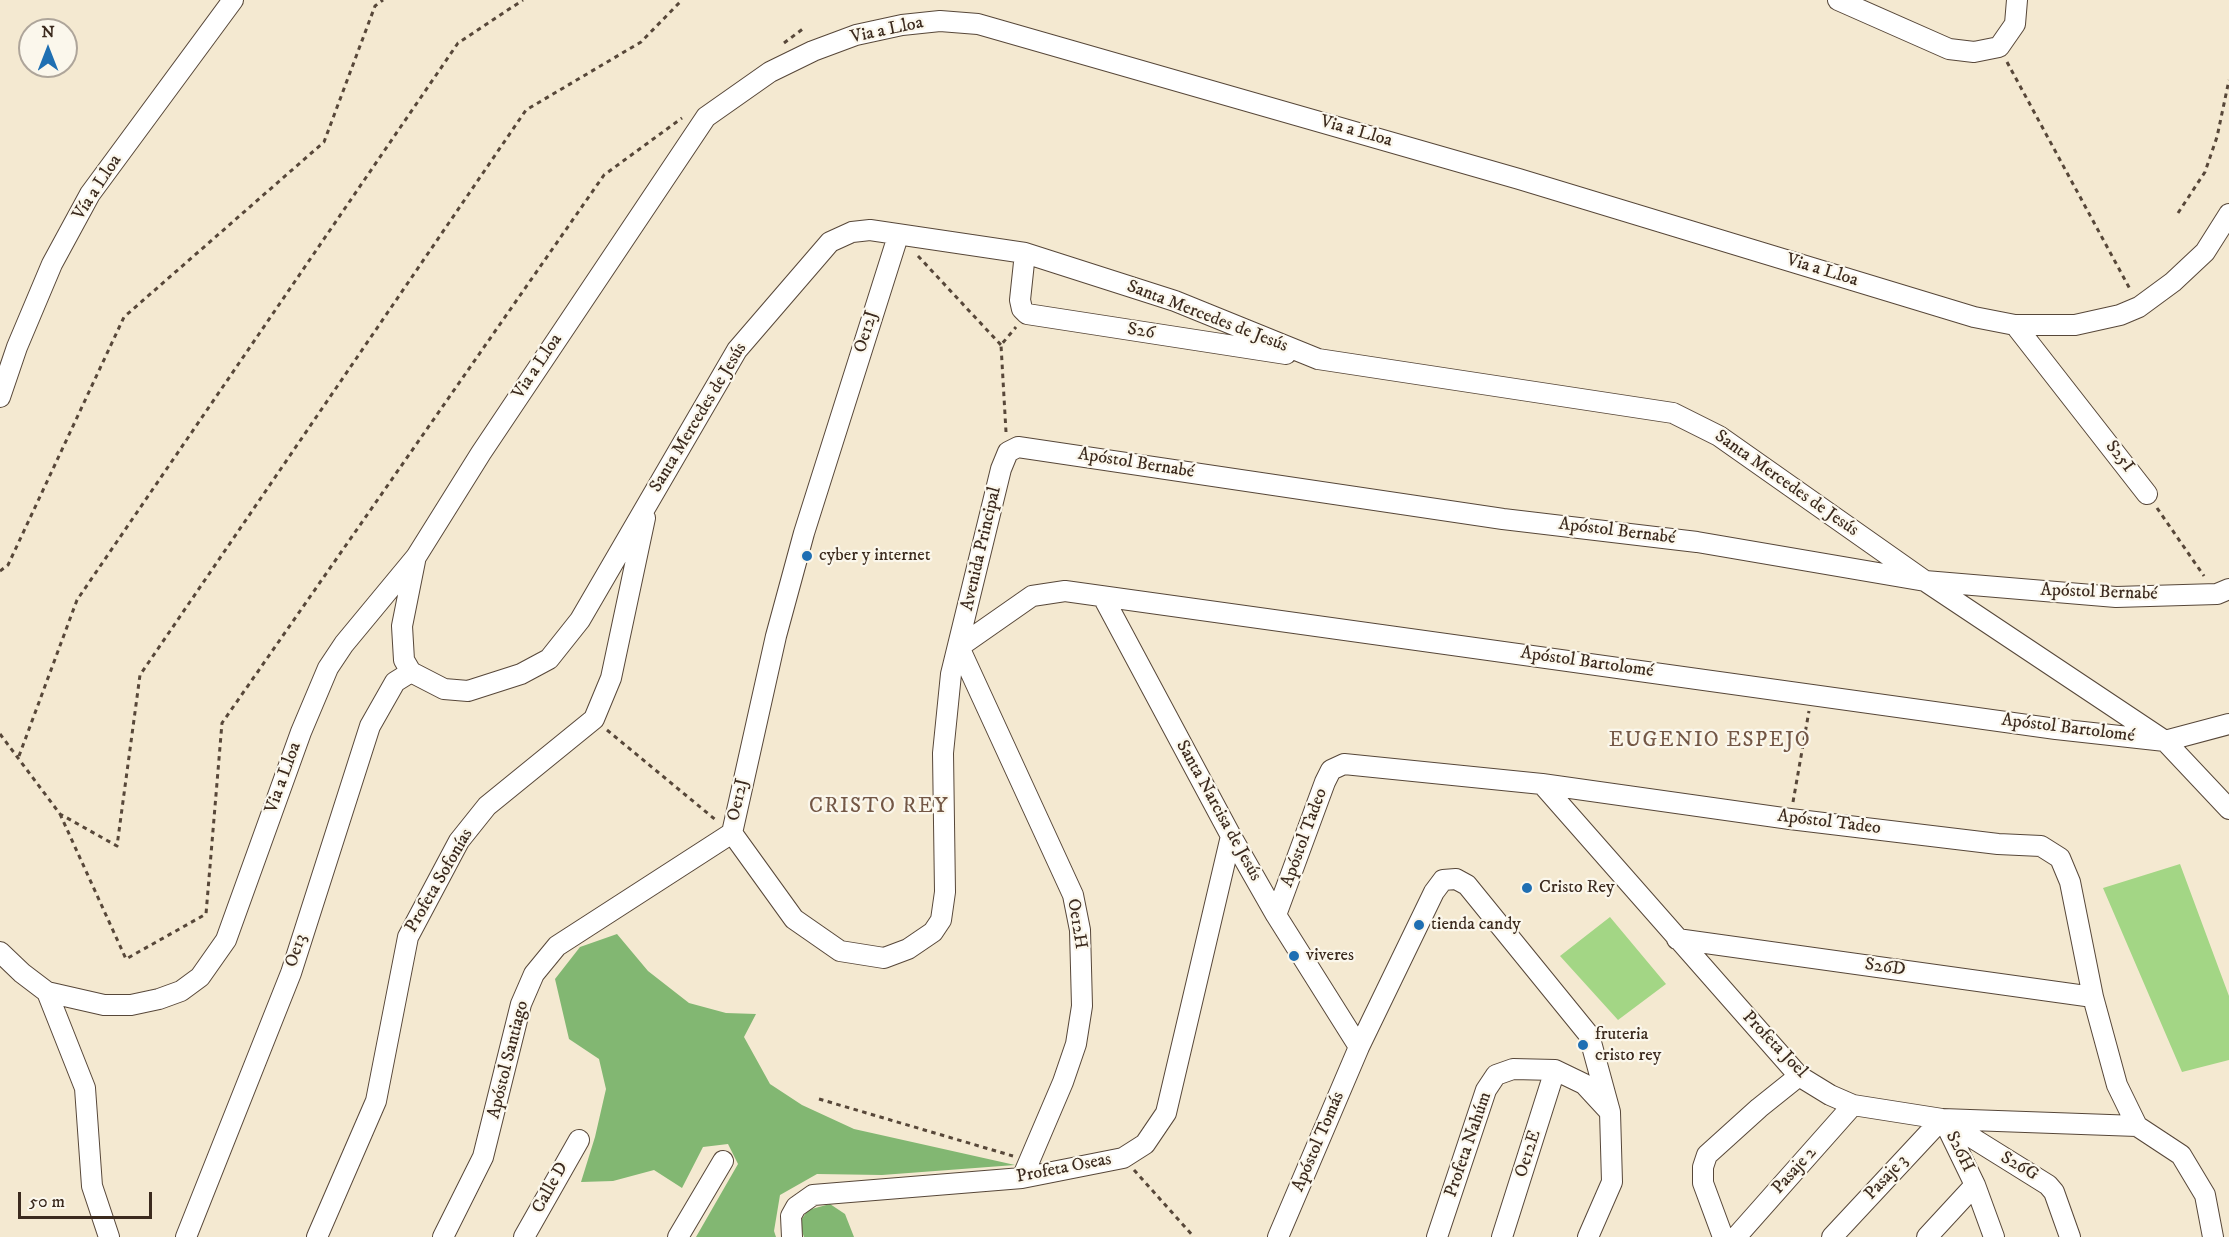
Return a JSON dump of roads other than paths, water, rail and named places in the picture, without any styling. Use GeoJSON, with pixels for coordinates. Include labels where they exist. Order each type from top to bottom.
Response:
{"type":"FeatureCollection","features":[{"type":"Feature","properties":{"kind":"street","name":"Vía a Lloa"},"geometry":{"type":"LineString","coordinates":[[0,397],[17,347],[52,264],[90,194],[233,0]]}},
{"type":"Feature","properties":{"kind":"street"},"geometry":{"type":"LineString","coordinates":[[1838,0],[1949,49],[1974,52],[1999,47],[2015,24],[2017,0]]}},
{"type":"Feature","properties":{"kind":"street","name":"Via a Lloa"},"geometry":{"type":"LineString","coordinates":[[0,952],[22,974],[47,992],[104,1005],[131,1005],[181,991],[200,977],[226,940],[301,732],[328,668],[344,644],[416,557],[481,453],[706,117],[770,72],[813,51],[856,35],[902,25],[940,21],[978,24],[1520,179],[1974,317],[2015,325],[2075,325],[2120,315],[2139,307],[2174,282],[2205,252],[2229,214]]}},
{"type":"Feature","properties":{"kind":"street","name":"Santa Mercedes de Jesús"},"geometry":{"type":"LineString","coordinates":[[411,672],[444,689],[468,691],[521,674],[549,659],[580,620],[737,350],[830,242],[852,232],[870,230],[898,236],[1025,253],[1175,301],[1318,359],[1673,413],[1719,436],[1925,581],[2165,741],[2229,809]]}},
{"type":"Feature","properties":{"kind":"street","name":"Oe12J"},"geometry":{"type":"LineString","coordinates":[[898,236],[804,533],[776,636],[732,833],[794,920],[834,949],[884,958],[908,949],[933,933],[941,920],[945,892],[943,753],[951,674],[959,647]]}},
{"type":"Feature","properties":{"kind":"street","name":"S26"},"geometry":{"type":"LineString","coordinates":[[1025,253],[1020,300],[1022,309],[1027,314],[1318,359]]}},
{"type":"Feature","properties":{"kind":"street","name":"S25I"},"geometry":{"type":"LineString","coordinates":[[2015,325],[2147,494]]}},
{"type":"Feature","properties":{"kind":"street","name":"Apóstol Bernabé"},"geometry":{"type":"LineString","coordinates":[[1008,452],[1018,447],[1035,448],[1503,519],[1697,542],[1925,581],[2116,597],[2223,591]]}},
{"type":"Feature","properties":{"kind":"street","name":"Avenida Principal"},"geometry":{"type":"LineString","coordinates":[[959,647],[1001,469],[1008,452]]}},
{"type":"Feature","properties":{"kind":"street","name":"Profeta Sofonías"},"geometry":{"type":"LineString","coordinates":[[317,1237],[376,1101],[408,937],[459,841],[487,806],[594,719],[611,678],[649,501]]}},
{"type":"Feature","properties":{"kind":"street"},"geometry":{"type":"LineString","coordinates":[[411,672],[404,660],[402,626],[416,557]]}},
{"type":"Feature","properties":{"kind":"street","name":"Apóstol Bartolomé"},"geometry":{"type":"LineString","coordinates":[[959,647],[1032,596],[1065,591],[1813,693],[2056,729],[2165,741],[2229,724]]}},
{"type":"Feature","properties":{"kind":"street","name":"Santa Narcisa de Jesús"},"geometry":{"type":"LineString","coordinates":[[1103,597],[1231,836],[1276,915],[1359,1047]]}},
{"type":"Feature","properties":{"kind":"street","name":"Oe12H"},"geometry":{"type":"LineString","coordinates":[[959,647],[1073,895],[1080,930],[1082,1006],[1076,1044],[1063,1082],[1025,1169]]}},
{"type":"Feature","properties":{"kind":"street","name":"Oe13"},"geometry":{"type":"LineString","coordinates":[[186,1237],[291,973],[370,726],[395,682],[411,672]]}},
{"type":"Feature","properties":{"kind":"street","name":"Apóstol Tadeo"},"geometry":{"type":"LineString","coordinates":[[1276,915],[1331,770],[1344,764],[1542,784],[1790,819],[1998,844],[2041,846],[2060,858],[2070,882],[2092,997],[2117,1085],[2137,1126]]}},
{"type":"Feature","properties":{"kind":"street","name":"Profeta Joel"},"geometry":{"type":"LineString","coordinates":[[1542,784],[1799,1076],[1830,1095],[1853,1105],[1942,1119],[2137,1126]]}},
{"type":"Feature","properties":{"kind":"street","name":"Apóstol Santiago"},"geometry":{"type":"LineString","coordinates":[[443,1237],[483,1157],[521,1004],[534,974],[557,946],[732,833]]}},
{"type":"Feature","properties":{"kind":"street","name":"Profeta Oseas"},"geometry":{"type":"LineString","coordinates":[[792,1237],[791,1216],[803,1199],[824,1193],[1123,1158],[1145,1144],[1166,1113],[1231,836]]}},
{"type":"Feature","properties":{"kind":"street"},"geometry":{"type":"LineString","coordinates":[[1359,1047],[1434,892],[1443,880],[1456,879],[1467,885],[1589,1035],[1610,1112],[1612,1182],[1588,1237]]}},
{"type":"Feature","properties":{"kind":"street","name":"S26D"},"geometry":{"type":"LineString","coordinates":[[1677,939],[2092,997]]}},
{"type":"Feature","properties":{"kind":"street"},"geometry":{"type":"LineString","coordinates":[[47,992],[85,1088],[92,1186],[110,1237]]}},
{"type":"Feature","properties":{"kind":"street","name":"Apóstol Tomás"},"geometry":{"type":"LineString","coordinates":[[1278,1237],[1359,1047]]}},
{"type":"Feature","properties":{"kind":"street","name":"Profeta Nahúm"},"geometry":{"type":"LineString","coordinates":[[1437,1237],[1486,1090],[1496,1076],[1513,1069],[1555,1070],[1584,1084],[1610,1112]]}},
{"type":"Feature","properties":{"kind":"street","name":"Oe12E"},"geometry":{"type":"LineString","coordinates":[[1502,1237],[1555,1070]]}},
{"type":"Feature","properties":{"kind":"street"},"geometry":{"type":"LineString","coordinates":[[1723,1237],[1703,1183],[1703,1167],[1707,1155],[1759,1107],[1799,1076]]}},
{"type":"Feature","properties":{"kind":"street","name":"Pasaje 2"},"geometry":{"type":"LineString","coordinates":[[1736,1237],[1853,1105]]}},
{"type":"Feature","properties":{"kind":"street","name":"S26H"},"geometry":{"type":"LineString","coordinates":[[1942,1119],[1975,1185],[1994,1237]]}},
{"type":"Feature","properties":{"kind":"street","name":"Pasaje 3"},"geometry":{"type":"LineString","coordinates":[[1832,1237],[1942,1119]]}},
{"type":"Feature","properties":{"kind":"street","name":"S26G"},"geometry":{"type":"LineString","coordinates":[[1942,1119],[2048,1185],[2054,1192],[2070,1237]]}},
{"type":"Feature","properties":{"kind":"street"},"geometry":{"type":"LineString","coordinates":[[2137,1126],[2181,1155],[2205,1195],[2213,1237]]}},
{"type":"Feature","properties":{"kind":"street","name":"Calle D"},"geometry":{"type":"LineString","coordinates":[[524,1237],[579,1140]]}},
{"type":"Feature","properties":{"kind":"street"},"geometry":{"type":"LineString","coordinates":[[678,1237],[723,1161]]}},
{"type":"Feature","properties":{"kind":"street","name":"S26H"},"geometry":{"type":"LineString","coordinates":[[1927,1237],[1975,1185]]}},
{"type":"Feature","properties":{"kind":"place","name":"cyber y internet"},"geometry":{"type":"Point","coordinates":[807,556]}},
{"type":"Feature","properties":{"kind":"place","name":"Cristo Rey"},"geometry":{"type":"Point","coordinates":[1527,888]}},
{"type":"Feature","properties":{"kind":"place","name":"tienda candy"},"geometry":{"type":"Point","coordinates":[1419,925]}},
{"type":"Feature","properties":{"kind":"place","name":"viveres"},"geometry":{"type":"Point","coordinates":[1294,956]}},
{"type":"Feature","properties":{"kind":"place","name":"fruteria cristo rey"},"geometry":{"type":"Point","coordinates":[1583,1045]}},
{"type":"Feature","properties":{"kind":"district","name":"EUGENIO ESPEJO"},"geometry":{"type":"Point","coordinates":[1710,742]}},
{"type":"Feature","properties":{"kind":"district","name":"CRISTO REY"},"geometry":{"type":"Point","coordinates":[879,808]}}]}
